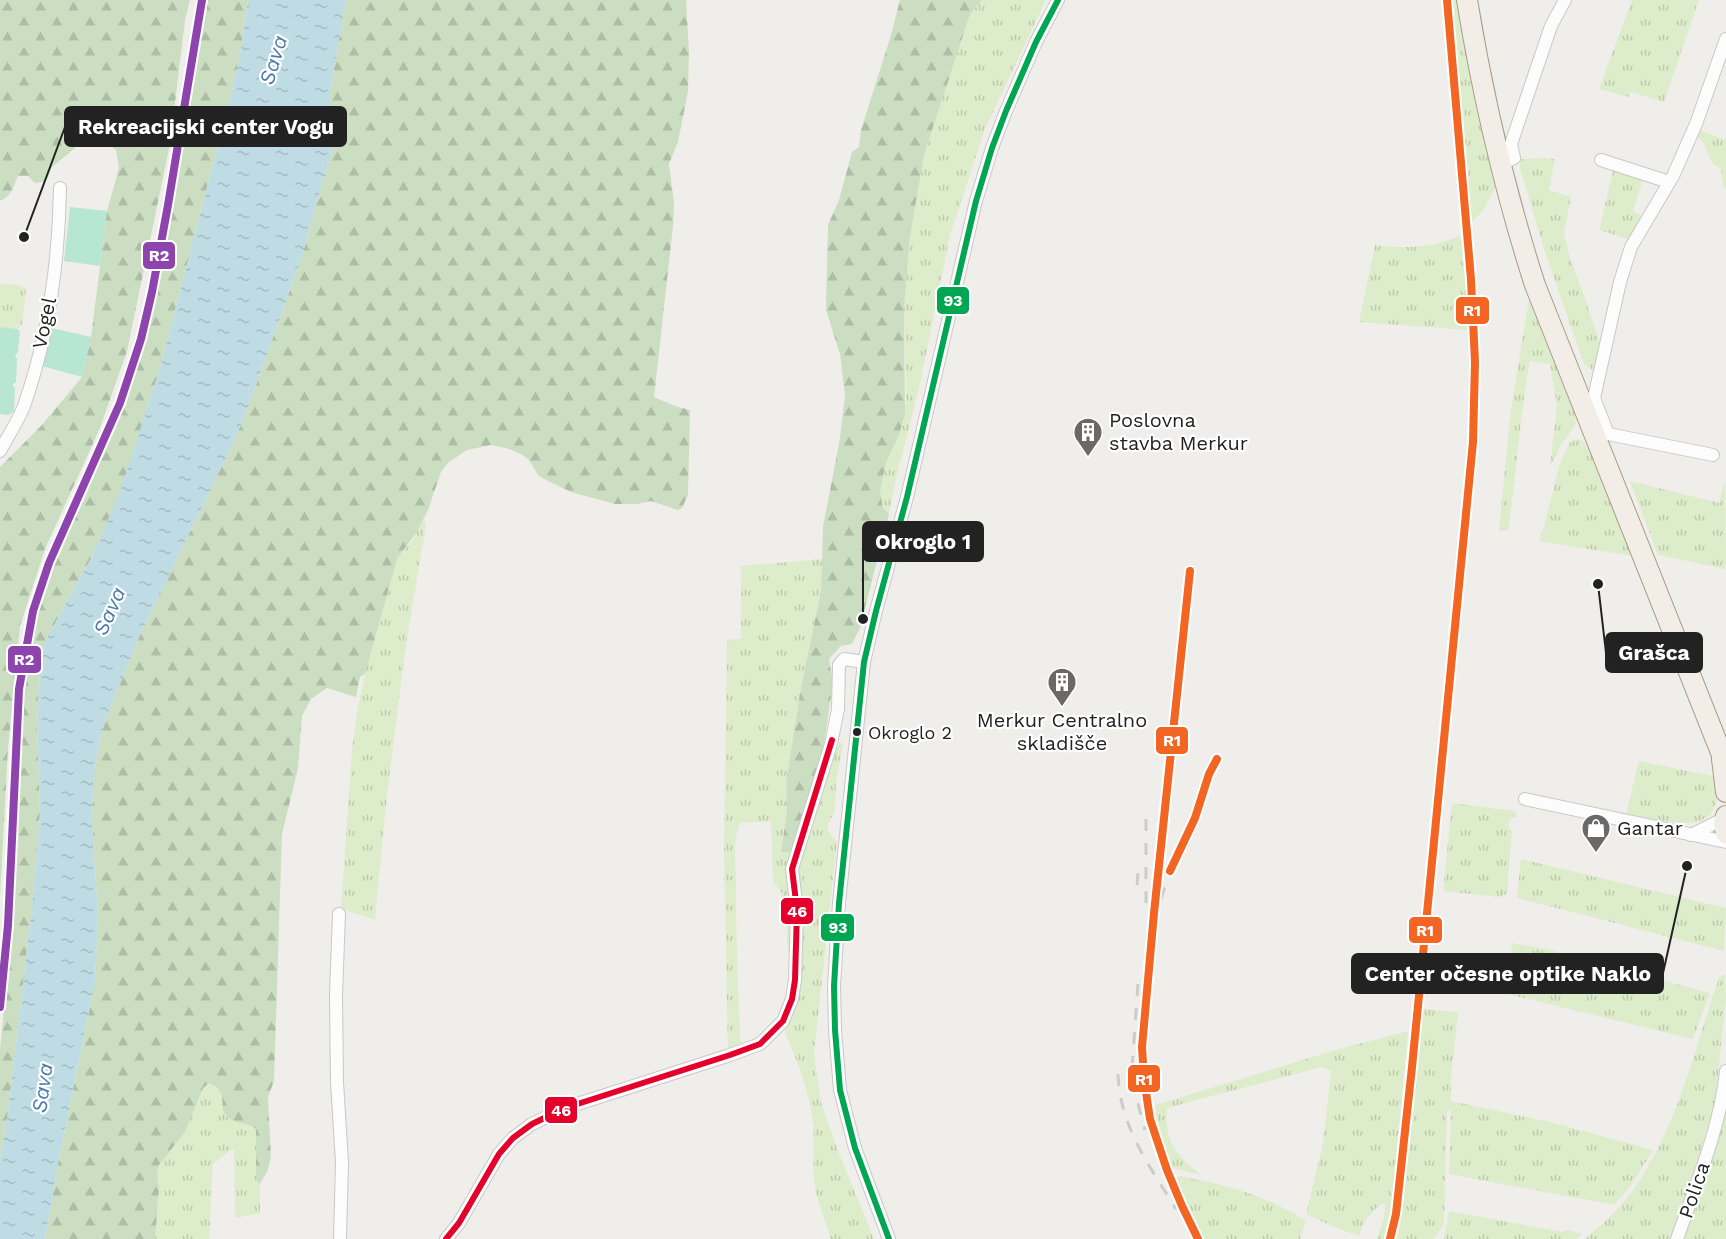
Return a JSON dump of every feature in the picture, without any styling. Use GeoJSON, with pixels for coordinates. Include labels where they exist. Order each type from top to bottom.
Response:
{"type":"FeatureCollection","features":[{"type":"Feature","properties":{"kind":"main road"},"geometry":{"type":"LineString","coordinates":[[1467,0],[1493,137],[1507,161],[1535,285],[1589,405],[1724,762],[1726,792]]}},
{"type":"Feature","properties":{"kind":"street"},"geometry":{"type":"LineString","coordinates":[[889,1239],[855,1148],[840,1090],[835,1030],[834,986],[839,903],[864,662],[907,497],[976,201],[1002,120],[1036,42],[1058,0]]}},
{"type":"Feature","properties":{"kind":"street"},"geometry":{"type":"LineString","coordinates":[[1507,161],[1551,26],[1565,0]]}},
{"type":"Feature","properties":{"kind":"street"},"geometry":{"type":"LineString","coordinates":[[1713,455],[1608,434],[1589,405],[1629,254],[1669,182],[1696,124],[1726,39]]}},
{"type":"Feature","properties":{"kind":"street"},"geometry":{"type":"LineString","coordinates":[[1601,160],[1669,182]]}},
{"type":"Feature","properties":{"kind":"street","name":"Vogel"},"geometry":{"type":"LineString","coordinates":[[0,451],[23,408],[51,298],[60,188]]}},
{"type":"Feature","properties":{"kind":"street"},"geometry":{"type":"LineString","coordinates":[[446,1239],[459,1223],[499,1154],[513,1138],[532,1124],[565,1108],[760,1044],[783,1021],[792,999],[795,980],[796,910],[792,869],[831,744],[837,709],[839,665],[844,659],[864,662]]}},
{"type":"Feature","properties":{"kind":"street"},"geometry":{"type":"LineString","coordinates":[[1525,798],[1726,842]]}},
{"type":"Feature","properties":{"kind":"street"},"geometry":{"type":"LineString","coordinates":[[1691,835],[1726,822]]}},
{"type":"Feature","properties":{"kind":"street"},"geometry":{"type":"LineString","coordinates":[[339,914],[336,995],[337,1082],[342,1163],[340,1239]]}},
{"type":"Feature","properties":{"kind":"street","name":"Polica"},"geometry":{"type":"LineString","coordinates":[[1677,1239],[1711,1143],[1724,1091],[1726,1071]]}},
{"type":"Feature","properties":{"kind":"green space"},"geometry":{"type":"Polygon","coordinates":[[[0,0],[190,0],[185,20],[170,144],[127,351],[100,428],[45,549],[20,626],[8,748],[0,897],[0,467],[41,426],[82,377],[91,337],[107,211],[119,168],[116,150],[88,131],[78,138],[74,149],[52,167],[46,181],[35,183],[28,176],[18,176],[10,194],[0,201],[0,0]]]}},
{"type":"Feature","properties":{"kind":"green space"},"geometry":{"type":"Polygon","coordinates":[[[208,0],[248,0],[231,96],[159,372],[121,490],[94,553],[47,638],[41,658],[37,723],[40,814],[32,907],[8,1112],[0,1159],[0,1049],[9,961],[23,687],[30,642],[39,603],[52,564],[131,384],[154,310],[208,0]]]}},
{"type":"Feature","properties":{"kind":"green space"},"geometry":{"type":"Polygon","coordinates":[[[346,0],[686,0],[689,51],[688,91],[678,142],[669,164],[674,203],[673,226],[654,397],[690,410],[688,495],[682,508],[678,510],[651,501],[637,504],[615,504],[571,492],[538,475],[529,460],[521,454],[491,445],[467,450],[449,462],[441,472],[428,510],[416,533],[397,559],[365,674],[360,677],[356,697],[327,688],[311,699],[302,716],[298,768],[282,834],[274,1081],[268,1097],[271,1157],[267,1172],[260,1184],[256,1180],[256,1129],[229,1118],[223,1109],[220,1091],[209,1083],[203,1088],[185,1132],[159,1165],[155,1239],[45,1239],[95,982],[98,915],[92,825],[93,782],[100,740],[105,721],[139,637],[235,439],[302,256],[331,153],[330,91],[346,0]]]}},
{"type":"Feature","properties":{"kind":"green space"},"geometry":{"type":"Polygon","coordinates":[[[900,0],[982,0],[970,14],[924,155],[910,237],[904,309],[905,414],[899,435],[886,463],[880,491],[883,508],[889,514],[860,628],[852,644],[841,646],[829,659],[833,683],[820,764],[792,853],[781,852],[787,811],[786,782],[801,688],[821,591],[823,527],[840,438],[845,395],[840,354],[826,310],[828,225],[839,200],[852,152],[859,147],[861,130],[900,0]]]}},
{"type":"Feature","properties":{"kind":"green space"},"geometry":{"type":"Polygon","coordinates":[[[982,0],[1046,0],[985,129],[950,235],[919,388],[889,514],[883,508],[880,491],[886,463],[899,435],[906,400],[904,309],[910,237],[924,155],[970,14],[982,0]]]}},
{"type":"Feature","properties":{"kind":"green space"},"geometry":{"type":"Polygon","coordinates":[[[1450,0],[1460,0],[1496,186],[1483,211],[1469,225],[1450,0]]]}},
{"type":"Feature","properties":{"kind":"green space"},"geometry":{"type":"Polygon","coordinates":[[[1632,0],[1699,0],[1664,102],[1631,92],[1628,97],[1599,89],[1632,0]]]}},
{"type":"Feature","properties":{"kind":"green space"},"geometry":{"type":"Polygon","coordinates":[[[1699,130],[1726,140],[1726,189],[1721,169],[1712,163],[1703,142],[1697,136],[1699,130]]]}},
{"type":"Feature","properties":{"kind":"green space"},"geometry":{"type":"Polygon","coordinates":[[[1555,159],[1549,190],[1571,197],[1564,234],[1601,345],[1598,367],[1594,371],[1584,364],[1544,249],[1520,168],[1520,160],[1555,159]]]}},
{"type":"Feature","properties":{"kind":"green space"},"geometry":{"type":"Polygon","coordinates":[[[1614,167],[1644,176],[1633,211],[1644,217],[1630,240],[1599,230],[1614,167]]]}},
{"type":"Feature","properties":{"kind":"green space"},"geometry":{"type":"Polygon","coordinates":[[[70,207],[107,211],[100,266],[64,261],[70,207]]]}},
{"type":"Feature","properties":{"kind":"green space"},"geometry":{"type":"Polygon","coordinates":[[[1460,236],[1465,263],[1467,330],[1359,322],[1375,245],[1418,246],[1439,243],[1460,236]]]}},
{"type":"Feature","properties":{"kind":"green space"},"geometry":{"type":"Polygon","coordinates":[[[0,284],[19,285],[26,289],[22,325],[17,329],[0,327],[0,284]]]}},
{"type":"Feature","properties":{"kind":"green space"},"geometry":{"type":"Polygon","coordinates":[[[1529,299],[1575,415],[1576,424],[1559,448],[1550,468],[1557,406],[1550,364],[1530,361],[1508,531],[1499,530],[1511,409],[1529,299]]]}},
{"type":"Feature","properties":{"kind":"green space"},"geometry":{"type":"Polygon","coordinates":[[[0,327],[20,331],[18,352],[15,356],[17,359],[16,382],[12,385],[15,388],[14,411],[9,415],[0,414],[0,327]]]}},
{"type":"Feature","properties":{"kind":"green space"},"geometry":{"type":"Polygon","coordinates":[[[52,328],[91,337],[82,377],[42,366],[52,328]]]}},
{"type":"Feature","properties":{"kind":"green space"},"geometry":{"type":"Polygon","coordinates":[[[1578,439],[1583,441],[1590,450],[1633,556],[1539,541],[1560,463],[1570,442],[1578,439]]]}},
{"type":"Feature","properties":{"kind":"green space"},"geometry":{"type":"Polygon","coordinates":[[[1725,480],[1726,569],[1658,555],[1630,481],[1719,503],[1725,480]]]}},
{"type":"Feature","properties":{"kind":"green space"},"geometry":{"type":"Polygon","coordinates":[[[423,519],[426,524],[406,644],[387,794],[375,920],[341,909],[352,750],[365,674],[394,565],[412,541],[423,519]]]}},
{"type":"Feature","properties":{"kind":"green space"},"geometry":{"type":"Polygon","coordinates":[[[822,559],[821,591],[801,688],[786,782],[787,811],[781,852],[792,853],[790,953],[788,952],[785,905],[782,893],[773,881],[771,821],[740,823],[735,855],[741,1049],[728,1053],[724,851],[727,640],[741,639],[741,566],[822,559]]]}},
{"type":"Feature","properties":{"kind":"green space"},"geometry":{"type":"Polygon","coordinates":[[[840,742],[843,744],[836,783],[835,810],[827,827],[829,833],[837,841],[814,1054],[821,1102],[836,1146],[874,1239],[830,1239],[815,1186],[814,1133],[809,1101],[799,1066],[785,1033],[789,1022],[797,871],[825,780],[840,742]]]}},
{"type":"Feature","properties":{"kind":"green space"},"geometry":{"type":"Polygon","coordinates":[[[1639,761],[1717,777],[1717,798],[1712,812],[1702,820],[1689,823],[1674,823],[1626,814],[1639,761]]]}},
{"type":"Feature","properties":{"kind":"green space"},"geometry":{"type":"Polygon","coordinates":[[[1452,803],[1515,811],[1516,816],[1510,820],[1508,826],[1512,831],[1505,895],[1498,897],[1443,891],[1452,803]]]}},
{"type":"Feature","properties":{"kind":"green space"},"geometry":{"type":"Polygon","coordinates":[[[1521,859],[1726,908],[1724,951],[1517,898],[1521,859]]]}},
{"type":"Feature","properties":{"kind":"green space"},"geometry":{"type":"Polygon","coordinates":[[[1512,943],[1550,950],[1710,993],[1693,1039],[1507,994],[1512,943]]]}},
{"type":"Feature","properties":{"kind":"green space"},"geometry":{"type":"Polygon","coordinates":[[[1725,974],[1726,998],[1715,1102],[1698,1160],[1670,1239],[1585,1239],[1625,1200],[1651,1162],[1684,1085],[1719,978],[1725,974]]]}},
{"type":"Feature","properties":{"kind":"green space"},"geometry":{"type":"Polygon","coordinates":[[[1423,1009],[1458,1012],[1451,1101],[1554,1123],[1653,1150],[1630,1187],[1614,1205],[1449,1174],[1451,1111],[1447,1110],[1444,1224],[1434,1239],[1396,1239],[1423,1009]]]}},
{"type":"Feature","properties":{"kind":"green space"},"geometry":{"type":"Polygon","coordinates":[[[1408,1031],[1387,1239],[1377,1239],[1384,1218],[1385,1202],[1369,1216],[1359,1236],[1306,1214],[1323,1143],[1331,1071],[1322,1067],[1167,1108],[1168,1131],[1174,1147],[1178,1154],[1201,1175],[1172,1168],[1159,1133],[1155,1105],[1336,1050],[1408,1031]]]}},
{"type":"Feature","properties":{"kind":"green space"},"geometry":{"type":"Polygon","coordinates":[[[209,1083],[222,1092],[224,1111],[227,1115],[256,1129],[256,1180],[260,1184],[260,1213],[235,1218],[234,1150],[231,1150],[213,1164],[209,1239],[155,1239],[159,1165],[185,1132],[203,1087],[209,1083]]]}},
{"type":"Feature","properties":{"kind":"green space"},"geometry":{"type":"Polygon","coordinates":[[[1726,1103],[1726,1239],[1683,1239],[1726,1103]]]}},
{"type":"Feature","properties":{"kind":"green space"},"geometry":{"type":"Polygon","coordinates":[[[1180,1176],[1245,1192],[1275,1204],[1306,1221],[1300,1239],[1203,1239],[1176,1178],[1180,1176]]]}},
{"type":"Feature","properties":{"kind":"green space"},"geometry":{"type":"Polygon","coordinates":[[[1449,1211],[1583,1234],[1576,1239],[1444,1239],[1449,1211]]]}},
{"type":"Feature","properties":{"kind":"water","name":"Sava"},"geometry":{"type":"Polygon","coordinates":[[[248,0],[346,0],[330,91],[331,153],[302,256],[250,402],[235,439],[139,637],[105,721],[93,782],[92,825],[98,915],[95,982],[45,1239],[0,1239],[0,1159],[8,1112],[32,907],[40,814],[37,723],[41,658],[47,638],[94,553],[121,489],[159,372],[231,96],[248,0]]]}},
{"type":"Feature","properties":{"kind":"railway"},"geometry":{"type":"LineString","coordinates":[[1390,1239],[1396,1214],[1412,1067],[1473,442],[1475,362],[1471,279],[1447,0]]}},
{"type":"Feature","properties":{"kind":"railway"},"geometry":{"type":"LineString","coordinates":[[1190,571],[1142,1047],[1150,1119],[1167,1170],[1198,1239]]}},
{"type":"Feature","properties":{"kind":"railway"},"geometry":{"type":"LineString","coordinates":[[1161,899],[1196,817],[1217,759]]}},
{"type":"Feature","properties":{"kind":"railway"},"geometry":{"type":"LineString","coordinates":[[1146,819],[1146,907]]}},
{"type":"Feature","properties":{"kind":"railway"},"geometry":{"type":"LineString","coordinates":[[1137,885],[1139,861]]}},
{"type":"Feature","properties":{"kind":"railway"},"geometry":{"type":"LineString","coordinates":[[1138,984],[1132,1068],[1145,1130]]}},
{"type":"Feature","properties":{"kind":"railway"},"geometry":{"type":"LineString","coordinates":[[1118,1074],[1120,1093],[1130,1128],[1146,1161],[1176,1209]]}},
{"type":"Feature","properties":{"kind":"transit line","name":"R2"},"geometry":{"type":"LineString","coordinates":[[0,1007],[8,925],[19,689],[33,611],[49,563],[120,403],[141,339],[168,205],[202,0]]}},
{"type":"Feature","properties":{"kind":"transit line","name":"93"},"geometry":{"type":"LineString","coordinates":[[889,1239],[855,1148],[840,1090],[835,1030],[834,986],[839,903],[864,662],[907,497],[976,201],[1006,111],[1036,42],[1058,0]]}},
{"type":"Feature","properties":{"kind":"transit line","name":"R1"},"geometry":{"type":"LineString","coordinates":[[1390,1239],[1396,1214],[1412,1067],[1473,442],[1475,362],[1471,279],[1447,0]]}},
{"type":"Feature","properties":{"kind":"transit line","name":"R1"},"geometry":{"type":"LineString","coordinates":[[1190,571],[1142,1047],[1150,1119],[1167,1170],[1198,1239]]}},
{"type":"Feature","properties":{"kind":"transit line","name":"46"},"geometry":{"type":"LineString","coordinates":[[446,1239],[459,1223],[499,1154],[513,1138],[532,1124],[565,1108],[760,1044],[783,1021],[792,999],[795,980],[797,910],[792,869],[832,740]]}},
{"type":"Feature","properties":{"kind":"transit line","name":"R1"},"geometry":{"type":"LineString","coordinates":[[1170,871],[1195,818],[1209,774],[1217,759]]}},
{"type":"Feature","properties":{"kind":"place","name":"Rekreacijski center Vogu"},"geometry":{"type":"Point","coordinates":[24,237]}},
{"type":"Feature","properties":{"kind":"place","name":"Poslovna stavba Merkur"},"geometry":{"type":"Point","coordinates":[1088,458]}},
{"type":"Feature","properties":{"kind":"place","name":"Grašca"},"geometry":{"type":"Point","coordinates":[1598,584]}},
{"type":"Feature","properties":{"kind":"place","name":"Okroglo 1"},"geometry":{"type":"Point","coordinates":[863,619]}},
{"type":"Feature","properties":{"kind":"place","name":"Merkur Centralno skladišče"},"geometry":{"type":"Point","coordinates":[1062,708]}},
{"type":"Feature","properties":{"kind":"place","name":"Okroglo 2"},"geometry":{"type":"Point","coordinates":[857,732]}},
{"type":"Feature","properties":{"kind":"place","name":"Gantar"},"geometry":{"type":"Point","coordinates":[1596,854]}},
{"type":"Feature","properties":{"kind":"place","name":"Center očesne optike Naklo"},"geometry":{"type":"Point","coordinates":[1687,866]}}]}
